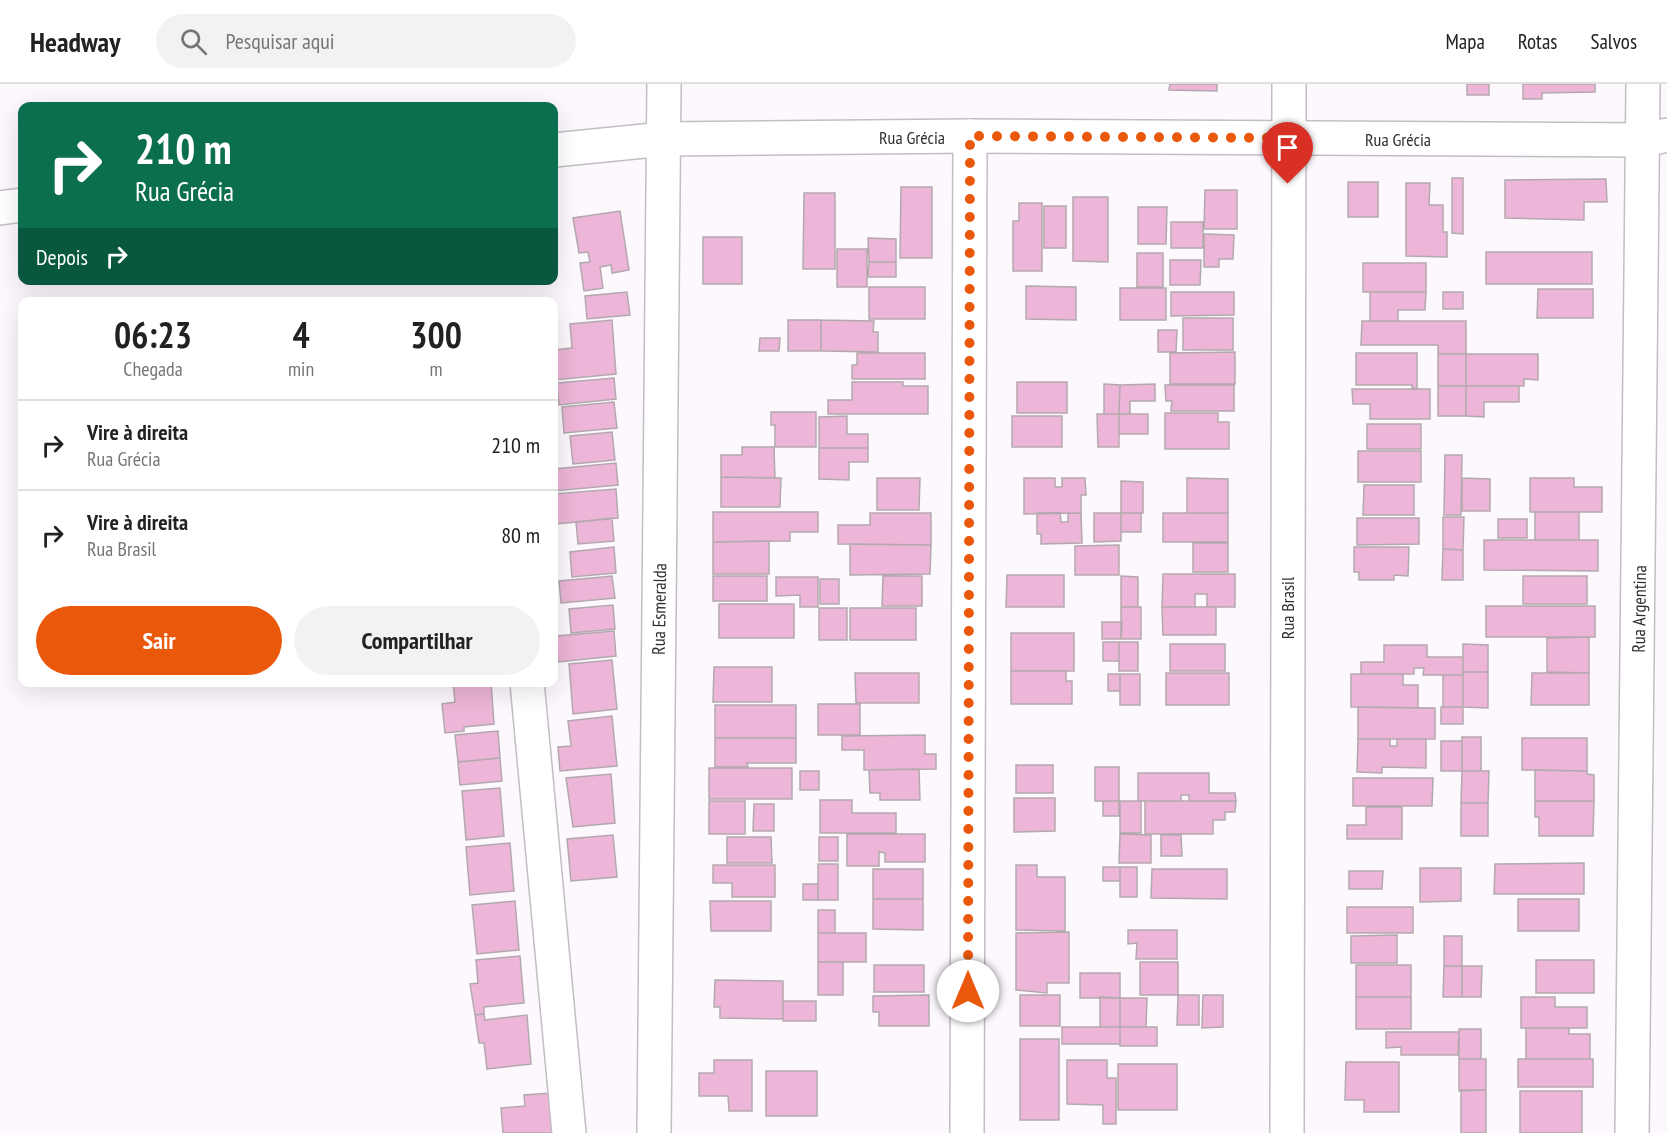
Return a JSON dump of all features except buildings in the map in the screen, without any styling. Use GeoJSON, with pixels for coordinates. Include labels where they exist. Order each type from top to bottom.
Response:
{"type":"FeatureCollection","features":[{"type":"Feature","properties":{"kind":"street","name":"Rua Esmeralda"},"geometry":{"type":"LineString","coordinates":[[654,1133],[664,84]]}},
{"type":"Feature","properties":{"kind":"street","name":"Rua Brasil"},"geometry":{"type":"LineString","coordinates":[[1287,1133],[1289,84]]}},
{"type":"Feature","properties":{"kind":"street","name":"Rua Argentina"},"geometry":{"type":"LineString","coordinates":[[1632,1133],[1655,138],[1643,84]]}},
{"type":"Feature","properties":{"kind":"street","name":"Rua Grécia"},"geometry":{"type":"LineString","coordinates":[[558,150],[664,138],[970,136],[1655,138]]}},
{"type":"Feature","properties":{"kind":"street"},"geometry":{"type":"LineString","coordinates":[[968,1133],[970,136]]}},
{"type":"Feature","properties":{"kind":"street"},"geometry":{"type":"LineString","coordinates":[[0,208],[18,206]]}},
{"type":"Feature","properties":{"kind":"street"},"geometry":{"type":"LineString","coordinates":[[527,687],[569,1133]]}},
{"type":"Feature","properties":{"kind":"route"},"geometry":{"type":"LineString","coordinates":[[968,991],[970,136],[1288,138],[1288,184]]}}]}
